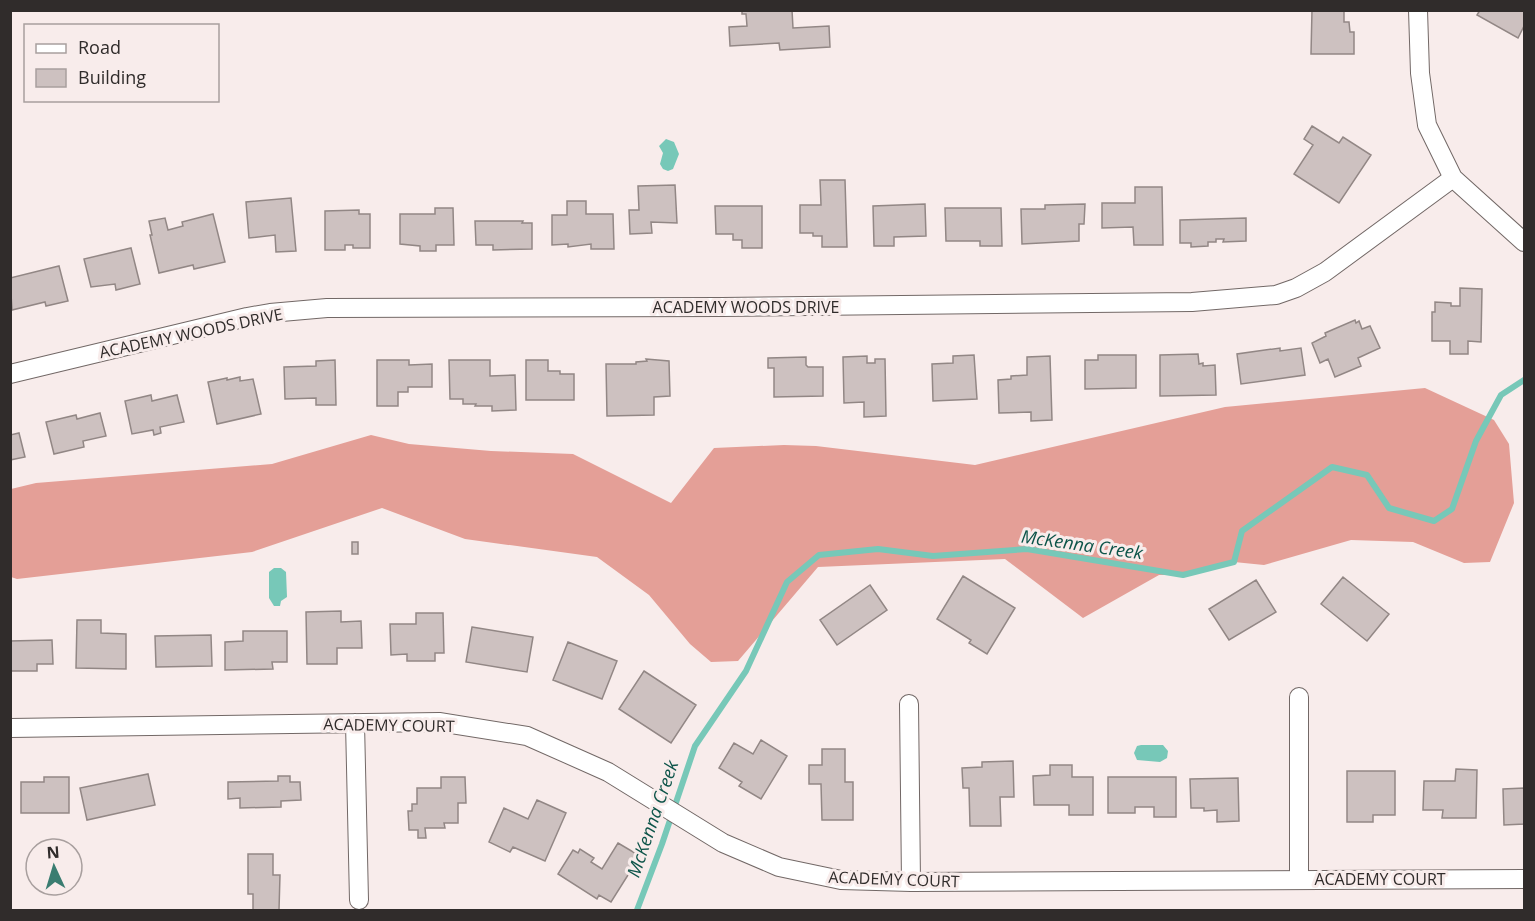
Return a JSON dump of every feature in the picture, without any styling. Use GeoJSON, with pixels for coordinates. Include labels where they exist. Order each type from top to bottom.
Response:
{"type":"FeatureCollection","features":[{"type":"Feature","properties":{"kind":"street"},"geometry":{"type":"LineString","coordinates":[[1418,10],[1420,73],[1427,125],[1453,178],[1524,242]]}},
{"type":"Feature","properties":{"kind":"street","name":"ACADEMY WOODS DRIVE"},"geometry":{"type":"LineString","coordinates":[[10,374],[247,317],[327,308],[1192,302],[1276,295],[1296,288],[1325,272],[1453,178]]}},
{"type":"Feature","properties":{"kind":"street"},"geometry":{"type":"LineString","coordinates":[[1299,697],[1299,879]]}},
{"type":"Feature","properties":{"kind":"street"},"geometry":{"type":"LineString","coordinates":[[909,704],[911,882]]}},
{"type":"Feature","properties":{"kind":"street","name":"ACADEMY COURT"},"geometry":{"type":"LineString","coordinates":[[10,728],[439,722],[527,736],[608,772],[723,843],[778,867],[841,880],[911,882],[1524,879]]}},
{"type":"Feature","properties":{"kind":"street"},"geometry":{"type":"LineString","coordinates":[[355,723],[359,900]]}},
{"type":"Feature","properties":{"kind":"shaded area"},"geometry":{"type":"Polygon","coordinates":[[[666,139],[674,142],[679,154],[673,169],[668,171],[660,164],[663,153],[659,146],[666,139]]]}},
{"type":"Feature","properties":{"kind":"shaded area"},"geometry":{"type":"Polygon","coordinates":[[[1425,388],[1494,420],[1509,444],[1514,503],[1490,562],[1464,563],[1413,542],[1351,540],[1264,565],[1234,562],[1183,575],[1159,575],[1083,618],[1005,559],[818,567],[738,661],[711,662],[690,644],[649,595],[597,557],[465,539],[382,508],[252,552],[17,579],[11,577],[11,489],[36,483],[272,464],[371,435],[409,444],[491,451],[573,454],[671,503],[714,448],[816,446],[975,465],[1225,407],[1425,388]]]}},
{"type":"Feature","properties":{"kind":"shaded area"},"geometry":{"type":"Polygon","coordinates":[[[274,568],[281,568],[286,572],[287,597],[281,601],[280,606],[274,606],[269,598],[269,572],[274,568]]]}},
{"type":"Feature","properties":{"kind":"shaded area"},"geometry":{"type":"Polygon","coordinates":[[[1163,745],[1168,751],[1167,758],[1160,762],[1137,760],[1134,753],[1137,746],[1163,745]]]}},
{"type":"Feature","properties":{"kind":"building"},"geometry":{"type":"Polygon","coordinates":[[[742,10],[792,10],[793,28],[829,26],[830,47],[780,50],[779,43],[730,46],[729,27],[747,26],[746,14],[742,14],[742,10]]]}},
{"type":"Feature","properties":{"kind":"building"},"geometry":{"type":"Polygon","coordinates":[[[1312,10],[1344,10],[1344,22],[1349,22],[1350,32],[1354,32],[1354,54],[1311,54],[1312,10]]]}},
{"type":"Feature","properties":{"kind":"building"},"geometry":{"type":"Polygon","coordinates":[[[1480,10],[1524,10],[1524,26],[1518,38],[1477,15],[1480,10]]]}},
{"type":"Feature","properties":{"kind":"building"},"geometry":{"type":"Polygon","coordinates":[[[1312,126],[1339,143],[1343,137],[1371,155],[1339,203],[1294,174],[1313,145],[1304,139],[1312,126]]]}},
{"type":"Feature","properties":{"kind":"building"},"geometry":{"type":"Polygon","coordinates":[[[820,180],[845,180],[847,247],[822,247],[822,236],[800,233],[800,205],[821,205],[820,180]]]}},
{"type":"Feature","properties":{"kind":"building"},"geometry":{"type":"Polygon","coordinates":[[[675,185],[677,223],[651,222],[652,233],[630,234],[629,210],[639,210],[638,186],[675,185]]]}},
{"type":"Feature","properties":{"kind":"building"},"geometry":{"type":"Polygon","coordinates":[[[1135,187],[1162,187],[1163,245],[1134,245],[1133,227],[1102,228],[1102,203],[1135,203],[1135,187]]]}},
{"type":"Feature","properties":{"kind":"building"},"geometry":{"type":"Polygon","coordinates":[[[291,198],[296,251],[276,252],[275,235],[249,238],[246,202],[291,198]]]}},
{"type":"Feature","properties":{"kind":"building"},"geometry":{"type":"Polygon","coordinates":[[[567,201],[586,201],[586,214],[613,214],[614,249],[591,249],[591,244],[568,247],[568,244],[552,245],[552,215],[567,215],[567,201]]]}},
{"type":"Feature","properties":{"kind":"building"},"geometry":{"type":"Polygon","coordinates":[[[925,204],[926,236],[894,237],[894,246],[874,246],[873,206],[925,204]]]}},
{"type":"Feature","properties":{"kind":"building"},"geometry":{"type":"Polygon","coordinates":[[[1085,204],[1084,224],[1079,224],[1079,241],[1022,244],[1021,209],[1045,209],[1045,205],[1085,204]]]}},
{"type":"Feature","properties":{"kind":"building"},"geometry":{"type":"Polygon","coordinates":[[[715,206],[762,206],[762,248],[742,248],[742,240],[733,240],[733,234],[716,234],[715,206]]]}},
{"type":"Feature","properties":{"kind":"building"},"geometry":{"type":"Polygon","coordinates":[[[435,208],[453,208],[454,245],[436,245],[436,251],[420,251],[420,246],[400,244],[400,214],[435,214],[435,208]]]}},
{"type":"Feature","properties":{"kind":"building"},"geometry":{"type":"Polygon","coordinates":[[[945,208],[1001,208],[1002,246],[980,246],[980,241],[946,241],[945,208]]]}},
{"type":"Feature","properties":{"kind":"building"},"geometry":{"type":"Polygon","coordinates":[[[359,210],[359,214],[370,214],[370,248],[353,248],[353,245],[345,245],[345,250],[325,250],[325,211],[359,210]]]}},
{"type":"Feature","properties":{"kind":"building"},"geometry":{"type":"Polygon","coordinates":[[[213,214],[225,262],[194,269],[193,265],[159,273],[149,221],[165,218],[168,230],[183,226],[182,222],[213,214]]]}},
{"type":"Feature","properties":{"kind":"building"},"geometry":{"type":"Polygon","coordinates":[[[1246,218],[1246,241],[1223,242],[1224,239],[1216,239],[1216,242],[1208,242],[1208,246],[1191,247],[1191,243],[1180,243],[1180,220],[1246,218]]]}},
{"type":"Feature","properties":{"kind":"building"},"geometry":{"type":"Polygon","coordinates":[[[475,221],[532,223],[532,249],[493,250],[493,245],[476,245],[475,221]]]}},
{"type":"Feature","properties":{"kind":"building"},"geometry":{"type":"Polygon","coordinates":[[[131,248],[140,284],[116,290],[115,284],[91,287],[84,259],[131,248]]]}},
{"type":"Feature","properties":{"kind":"building"},"geometry":{"type":"Polygon","coordinates":[[[59,266],[68,301],[46,306],[45,302],[12,310],[10,278],[59,266]]]}},
{"type":"Feature","properties":{"kind":"building"},"geometry":{"type":"Polygon","coordinates":[[[1460,288],[1482,289],[1481,342],[1468,341],[1468,354],[1450,354],[1450,341],[1432,341],[1432,312],[1435,312],[1435,302],[1460,306],[1460,288]]]}},
{"type":"Feature","properties":{"kind":"building"},"geometry":{"type":"Polygon","coordinates":[[[1355,320],[1356,323],[1359,321],[1362,329],[1370,326],[1380,348],[1358,358],[1361,366],[1335,377],[1328,359],[1320,363],[1312,343],[1326,336],[1325,333],[1355,320]]]}},
{"type":"Feature","properties":{"kind":"building"},"geometry":{"type":"Polygon","coordinates":[[[1280,348],[1280,351],[1301,348],[1305,375],[1241,384],[1237,354],[1280,348]]]}},
{"type":"Feature","properties":{"kind":"building"},"geometry":{"type":"Polygon","coordinates":[[[1198,354],[1199,364],[1215,365],[1216,395],[1160,396],[1160,355],[1198,354]]]}},
{"type":"Feature","properties":{"kind":"building"},"geometry":{"type":"Polygon","coordinates":[[[974,355],[977,399],[933,401],[932,364],[953,363],[953,356],[974,355]]]}},
{"type":"Feature","properties":{"kind":"building"},"geometry":{"type":"Polygon","coordinates":[[[1098,355],[1136,355],[1136,388],[1085,389],[1085,360],[1098,360],[1098,355]]]}},
{"type":"Feature","properties":{"kind":"building"},"geometry":{"type":"Polygon","coordinates":[[[867,356],[867,363],[875,363],[875,359],[885,359],[886,416],[864,417],[864,402],[844,403],[843,357],[867,356]]]}},
{"type":"Feature","properties":{"kind":"building"},"geometry":{"type":"Polygon","coordinates":[[[1050,356],[1052,420],[1031,421],[1031,412],[999,413],[998,380],[1027,375],[1027,357],[1050,356]]]}},
{"type":"Feature","properties":{"kind":"building"},"geometry":{"type":"Polygon","coordinates":[[[806,357],[808,367],[823,367],[823,396],[774,397],[774,368],[768,368],[768,358],[806,357]]]}},
{"type":"Feature","properties":{"kind":"building"},"geometry":{"type":"Polygon","coordinates":[[[646,359],[669,361],[670,396],[654,397],[654,415],[607,416],[606,364],[636,364],[636,362],[647,361],[646,359]]]}},
{"type":"Feature","properties":{"kind":"building"},"geometry":{"type":"Polygon","coordinates":[[[335,360],[336,405],[316,405],[316,398],[285,399],[284,367],[316,366],[316,361],[335,360]]]}},
{"type":"Feature","properties":{"kind":"building"},"geometry":{"type":"Polygon","coordinates":[[[377,360],[409,360],[409,365],[432,364],[432,387],[408,387],[408,392],[398,392],[398,406],[377,406],[377,360]]]}},
{"type":"Feature","properties":{"kind":"building"},"geometry":{"type":"Polygon","coordinates":[[[449,360],[490,360],[490,376],[515,375],[516,410],[492,411],[492,406],[463,404],[463,399],[450,399],[449,360]]]}},
{"type":"Feature","properties":{"kind":"building"},"geometry":{"type":"Polygon","coordinates":[[[526,360],[548,360],[548,371],[574,374],[574,400],[526,400],[526,360]]]}},
{"type":"Feature","properties":{"kind":"building"},"geometry":{"type":"Polygon","coordinates":[[[240,377],[240,381],[253,379],[261,414],[217,424],[208,382],[240,377]]]}},
{"type":"Feature","properties":{"kind":"building"},"geometry":{"type":"Polygon","coordinates":[[[151,395],[152,401],[177,395],[184,422],[160,427],[161,433],[154,435],[153,430],[132,434],[125,401],[151,395]]]}},
{"type":"Feature","properties":{"kind":"building"},"geometry":{"type":"Polygon","coordinates":[[[100,413],[106,436],[83,441],[84,447],[54,454],[46,422],[76,415],[77,419],[100,413]]]}},
{"type":"Feature","properties":{"kind":"building"},"geometry":{"type":"Polygon","coordinates":[[[19,433],[25,457],[10,460],[10,435],[19,433]]]}},
{"type":"Feature","properties":{"kind":"building"},"geometry":{"type":"Polygon","coordinates":[[[352,542],[358,542],[358,554],[352,554],[352,542]]]}},
{"type":"Feature","properties":{"kind":"building"},"geometry":{"type":"Polygon","coordinates":[[[963,576],[1015,608],[987,654],[969,643],[971,640],[937,619],[963,576]]]}},
{"type":"Feature","properties":{"kind":"building"},"geometry":{"type":"Polygon","coordinates":[[[1343,577],[1389,614],[1367,641],[1321,604],[1343,577]]]}},
{"type":"Feature","properties":{"kind":"building"},"geometry":{"type":"Polygon","coordinates":[[[1256,580],[1276,612],[1229,640],[1209,609],[1256,580]]]}},
{"type":"Feature","properties":{"kind":"building"},"geometry":{"type":"Polygon","coordinates":[[[870,585],[887,610],[837,645],[820,620],[870,585]]]}},
{"type":"Feature","properties":{"kind":"building"},"geometry":{"type":"Polygon","coordinates":[[[341,611],[341,622],[361,621],[362,648],[337,648],[337,664],[307,664],[306,612],[341,611]]]}},
{"type":"Feature","properties":{"kind":"building"},"geometry":{"type":"Polygon","coordinates":[[[416,613],[443,613],[444,653],[435,653],[435,661],[407,661],[407,654],[391,655],[390,624],[416,624],[416,613]]]}},
{"type":"Feature","properties":{"kind":"building"},"geometry":{"type":"Polygon","coordinates":[[[77,620],[101,620],[101,633],[126,634],[126,669],[76,668],[77,620]]]}},
{"type":"Feature","properties":{"kind":"building"},"geometry":{"type":"Polygon","coordinates":[[[472,627],[533,637],[527,672],[466,662],[472,627]]]}},
{"type":"Feature","properties":{"kind":"building"},"geometry":{"type":"Polygon","coordinates":[[[243,631],[287,631],[287,662],[272,662],[273,669],[225,670],[225,642],[243,641],[243,631]]]}},
{"type":"Feature","properties":{"kind":"building"},"geometry":{"type":"Polygon","coordinates":[[[211,635],[212,666],[156,667],[155,636],[211,635]]]}},
{"type":"Feature","properties":{"kind":"building"},"geometry":{"type":"Polygon","coordinates":[[[52,640],[53,664],[37,664],[37,671],[10,671],[10,641],[52,640]]]}},
{"type":"Feature","properties":{"kind":"building"},"geometry":{"type":"Polygon","coordinates":[[[568,642],[617,661],[602,699],[553,680],[568,642]]]}},
{"type":"Feature","properties":{"kind":"building"},"geometry":{"type":"Polygon","coordinates":[[[644,671],[696,705],[671,743],[619,709],[644,671]]]}},
{"type":"Feature","properties":{"kind":"building"},"geometry":{"type":"Polygon","coordinates":[[[761,740],[787,756],[761,799],[739,786],[742,782],[719,768],[734,743],[753,754],[761,740]]]}},
{"type":"Feature","properties":{"kind":"building"},"geometry":{"type":"Polygon","coordinates":[[[822,749],[845,749],[845,782],[853,782],[853,820],[822,820],[821,784],[809,784],[809,765],[822,765],[822,749]]]}},
{"type":"Feature","properties":{"kind":"building"},"geometry":{"type":"Polygon","coordinates":[[[1013,761],[1014,797],[1000,797],[1001,826],[970,826],[969,788],[963,788],[962,768],[982,767],[982,762],[1013,761]]]}},
{"type":"Feature","properties":{"kind":"building"},"geometry":{"type":"Polygon","coordinates":[[[1050,765],[1072,765],[1072,777],[1093,777],[1093,815],[1069,815],[1069,805],[1034,805],[1033,776],[1050,775],[1050,765]]]}},
{"type":"Feature","properties":{"kind":"building"},"geometry":{"type":"Polygon","coordinates":[[[1456,769],[1477,770],[1476,818],[1442,818],[1443,810],[1423,810],[1424,781],[1455,781],[1456,769]]]}},
{"type":"Feature","properties":{"kind":"building"},"geometry":{"type":"Polygon","coordinates":[[[1347,771],[1395,771],[1395,815],[1373,815],[1373,822],[1347,822],[1347,771]]]}},
{"type":"Feature","properties":{"kind":"building"},"geometry":{"type":"Polygon","coordinates":[[[148,774],[155,805],[87,820],[80,788],[148,774]]]}},
{"type":"Feature","properties":{"kind":"building"},"geometry":{"type":"Polygon","coordinates":[[[278,776],[290,776],[290,782],[300,782],[301,800],[281,801],[281,807],[240,808],[240,798],[228,799],[228,782],[278,781],[278,776]]]}},
{"type":"Feature","properties":{"kind":"building"},"geometry":{"type":"Polygon","coordinates":[[[44,777],[69,777],[69,813],[21,813],[21,782],[44,782],[44,777]]]}},
{"type":"Feature","properties":{"kind":"building"},"geometry":{"type":"Polygon","coordinates":[[[441,777],[465,777],[466,803],[458,803],[458,823],[444,823],[445,828],[425,828],[426,838],[418,838],[418,830],[409,830],[408,811],[412,811],[412,804],[417,804],[417,788],[441,788],[441,777]]]}},
{"type":"Feature","properties":{"kind":"building"},"geometry":{"type":"Polygon","coordinates":[[[1108,777],[1176,777],[1176,817],[1154,817],[1154,807],[1135,807],[1135,813],[1108,813],[1108,777]]]}},
{"type":"Feature","properties":{"kind":"building"},"geometry":{"type":"Polygon","coordinates":[[[1238,778],[1239,821],[1217,822],[1217,810],[1204,811],[1204,808],[1191,808],[1190,779],[1238,778]]]}},
{"type":"Feature","properties":{"kind":"building"},"geometry":{"type":"Polygon","coordinates":[[[1524,788],[1524,824],[1504,825],[1503,789],[1524,788]]]}},
{"type":"Feature","properties":{"kind":"building"},"geometry":{"type":"Polygon","coordinates":[[[537,800],[566,813],[545,861],[513,847],[510,852],[489,842],[504,808],[528,819],[537,800]]]}},
{"type":"Feature","properties":{"kind":"building"},"geometry":{"type":"Polygon","coordinates":[[[618,843],[640,856],[611,902],[599,895],[597,899],[558,874],[573,850],[578,853],[580,849],[594,858],[591,862],[602,869],[618,843]]]}},
{"type":"Feature","properties":{"kind":"building"},"geometry":{"type":"Polygon","coordinates":[[[248,854],[273,854],[273,875],[280,875],[279,910],[253,910],[253,894],[248,894],[248,854]]]}},
{"type":"Feature","properties":{"kind":"waterway","name":"McKenna Creek"},"geometry":{"type":"LineString","coordinates":[[637,910],[695,746],[746,671],[787,582],[819,555],[878,549],[933,556],[1027,549],[1183,575],[1234,562],[1242,531],[1332,467],[1367,475],[1389,508],[1434,521],[1452,509],[1476,441],[1501,395],[1524,380]]}}]}
